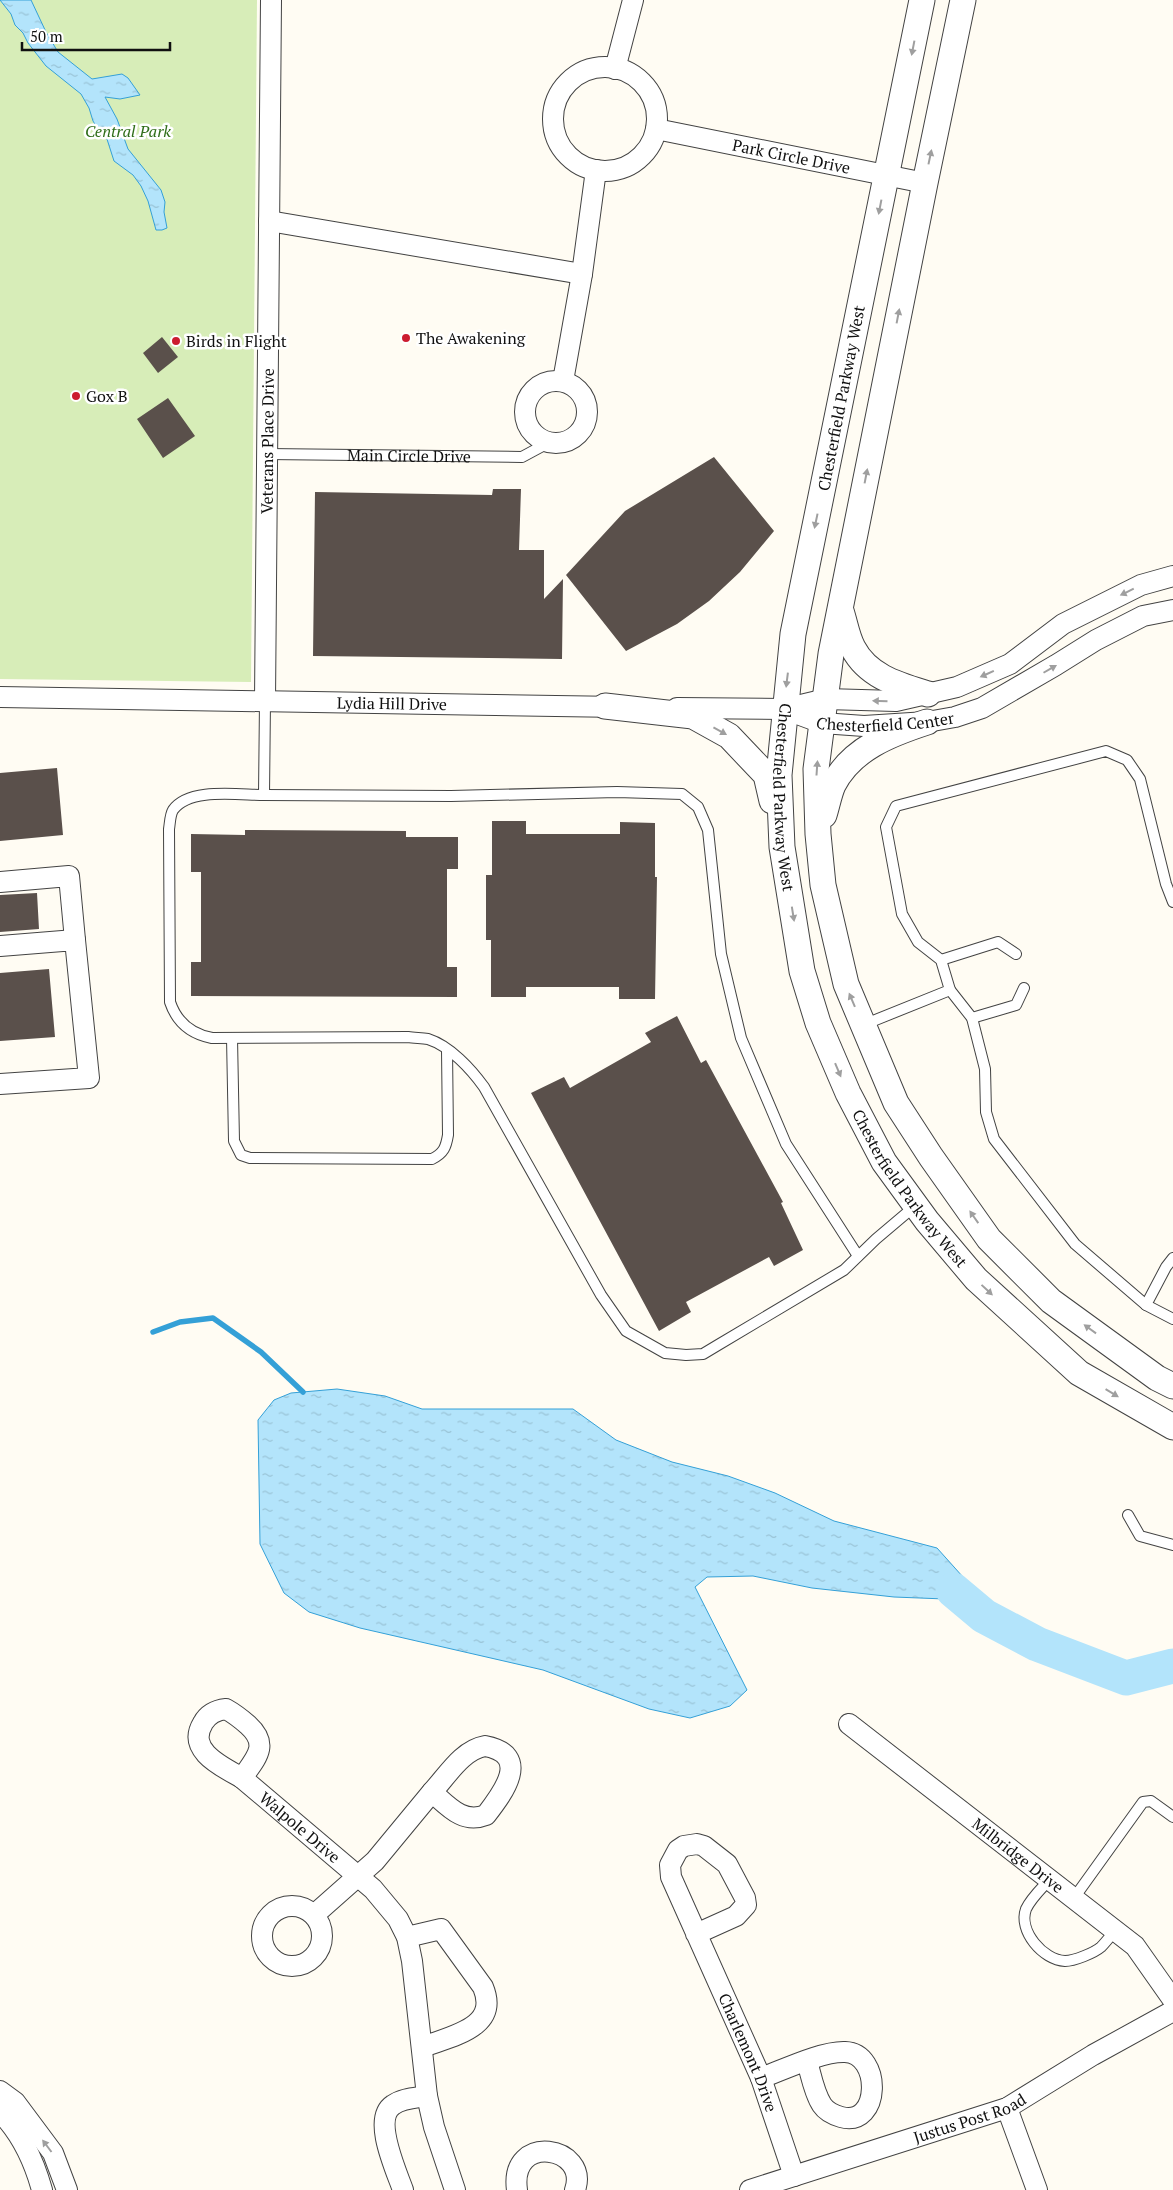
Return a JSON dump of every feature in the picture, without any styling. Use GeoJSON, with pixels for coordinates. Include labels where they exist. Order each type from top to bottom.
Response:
{"type":"FeatureCollection","features":[{"type":"Feature","properties":{"kind":"street","name":"Veterans Place Drive"},"geometry":{"type":"LineString","coordinates":[[265,701],[270,0]]}},
{"type":"Feature","properties":{"kind":"street"},"geometry":{"type":"LineString","coordinates":[[615,69],[633,0]]}},
{"type":"Feature","properties":{"kind":"street","name":"Chesterfield Parkway West"},"geometry":{"type":"LineString","coordinates":[[922,0],[793,634],[784,709],[779,775],[782,841],[802,970],[818,1023],[848,1093],[884,1162],[976,1279],[1079,1373],[1173,1427]]}},
{"type":"Feature","properties":{"kind":"street","name":"Chesterfield Parkway West"},"geometry":{"type":"LineString","coordinates":[[963,0],[840,609],[816,769],[818,834],[823,885],[846,984],[896,1103],[989,1239],[1051,1301],[1157,1378],[1173,1386]]}},
{"type":"Feature","properties":{"kind":"street"},"geometry":{"type":"LineString","coordinates":[[591,69],[615,69],[626,72],[640,81],[651,95],[656,112],[656,129],[650,144],[641,157],[634,162],[612,171],[596,170],[579,164],[566,154],[556,139],[553,122],[555,104],[563,89],[575,76],[591,69]]}},
{"type":"Feature","properties":{"kind":"street","name":"Park Circle Drive"},"geometry":{"type":"LineString","coordinates":[[656,129],[886,177],[925,183]]}},
{"type":"Feature","properties":{"kind":"street"},"geometry":{"type":"LineString","coordinates":[[548,442],[537,437],[528,428],[524,416],[525,404],[530,393],[539,384],[551,380],[564,381],[582,274],[596,170]]}},
{"type":"Feature","properties":{"kind":"street"},"geometry":{"type":"LineString","coordinates":[[269,221],[582,274]]}},
{"type":"Feature","properties":{"kind":"street","name":"Main Circle Drive"},"geometry":{"type":"LineString","coordinates":[[548,442],[561,443],[572,439],[582,430],[587,419],[587,407],[583,395],[575,386],[564,381]]}},
{"type":"Feature","properties":{"kind":"street","name":"Chesterfield Center"},"geometry":{"type":"LineString","coordinates":[[784,709],[826,699],[896,701],[957,687],[1010,664],[1063,624],[1141,585],[1173,576]]}},
{"type":"Feature","properties":{"kind":"street"},"geometry":{"type":"LineString","coordinates":[[840,609],[853,648],[868,668],[891,682],[928,694]]}},
{"type":"Feature","properties":{"kind":"street","name":"Chesterfield Center"},"geometry":{"type":"LineString","coordinates":[[784,709],[822,724],[864,726],[926,722],[955,717],[982,708],[1096,640],[1143,616],[1173,610]]}},
{"type":"Feature","properties":{"kind":"street","name":"Lydia Hill Drive"},"geometry":{"type":"LineString","coordinates":[[0,697],[784,709]]}},
{"type":"Feature","properties":{"kind":"street"},"geometry":{"type":"LineString","coordinates":[[605,706],[692,716],[729,736],[766,775],[782,841]]}},
{"type":"Feature","properties":{"kind":"street"},"geometry":{"type":"LineString","coordinates":[[818,834],[833,785],[855,755],[896,733],[926,722]]}},
{"type":"Feature","properties":{"kind":"street"},"geometry":{"type":"LineString","coordinates":[[0,882],[69,876],[89,1078],[0,1084]]}},
{"type":"Feature","properties":{"kind":"street"},"geometry":{"type":"LineString","coordinates":[[0,946],[75,940]]}},
{"type":"Feature","properties":{"kind":"street","name":"Milbridge Drive"},"geometry":{"type":"LineString","coordinates":[[849,1724],[1136,1946],[1173,2000]]}},
{"type":"Feature","properties":{"kind":"street","name":"Walpole Drive"},"geometry":{"type":"LineString","coordinates":[[242,1778],[373,1889],[388,1905],[407,1936],[412,1961],[427,2096],[434,2127],[454,2190]]}},
{"type":"Feature","properties":{"kind":"street"},"geometry":{"type":"LineString","coordinates":[[314,1916],[375,1861],[432,1792]]}},
{"type":"Feature","properties":{"kind":"street","name":"Charlemont Drive"},"geometry":{"type":"LineString","coordinates":[[696,1934],[736,1916],[746,1905],[745,1898],[727,1864],[704,1846],[691,1844],[678,1850],[670,1865],[671,1877],[696,1934],[761,2078],[794,2176]]}},
{"type":"Feature","properties":{"kind":"street"},"geometry":{"type":"LineString","coordinates":[[407,1936],[441,1929],[483,1987],[486,1996],[486,2011],[481,2020],[474,2026],[422,2047]]}},
{"type":"Feature","properties":{"kind":"street","name":"Justus Post Road"},"geometry":{"type":"LineString","coordinates":[[750,2190],[1007,2108],[1093,2055],[1173,2011]]}},
{"type":"Feature","properties":{"kind":"street"},"geometry":{"type":"LineString","coordinates":[[761,2078],[807,2061]]}},
{"type":"Feature","properties":{"kind":"street"},"geometry":{"type":"LineString","coordinates":[[0,2091],[15,2102],[52,2153],[67,2190]]}},
{"type":"Feature","properties":{"kind":"street"},"geometry":{"type":"LineString","coordinates":[[402,2190],[385,2135],[384,2118],[392,2105],[404,2100],[427,2096]]}},
{"type":"Feature","properties":{"kind":"street"},"geometry":{"type":"LineString","coordinates":[[1007,2108],[1037,2190]]}},
{"type":"Feature","properties":{"kind":"street"},"geometry":{"type":"LineString","coordinates":[[0,2112],[10,2122],[26,2147],[42,2190]]}},
{"type":"Feature","properties":{"kind":"street"},"geometry":{"type":"LineString","coordinates":[[516,2190],[517,2170],[522,2162],[539,2151],[548,2151],[558,2153],[573,2166],[576,2175],[575,2190]]}},
{"type":"Feature","properties":{"kind":"lane","name":"Main Circle Drive"},"geometry":{"type":"LineString","coordinates":[[267,454],[522,457],[548,442]]}},
{"type":"Feature","properties":{"kind":"lane"},"geometry":{"type":"LineString","coordinates":[[264,795],[265,701]]}},
{"type":"Feature","properties":{"kind":"lane"},"geometry":{"type":"LineString","coordinates":[[1173,902],[1166,884],[1140,779],[1127,760],[1106,751],[896,806],[886,827],[902,914],[918,942],[942,960],[950,990],[972,1018],[985,1069],[986,1112],[994,1139],[1075,1244],[1146,1305],[1173,1319]]}},
{"type":"Feature","properties":{"kind":"lane"},"geometry":{"type":"LineString","coordinates":[[858,1256],[786,1144],[741,1038],[721,954],[708,830],[698,807],[682,794],[617,792],[451,796],[204,794],[181,801],[172,811],[169,829],[170,1002],[180,1022],[199,1036],[212,1038],[408,1037],[428,1040],[447,1050],[472,1070],[484,1088],[601,1296],[626,1331],[665,1353],[703,1354],[844,1270],[916,1205]]}},
{"type":"Feature","properties":{"kind":"lane"},"geometry":{"type":"LineString","coordinates":[[942,960],[998,942],[1016,954]]}},
{"type":"Feature","properties":{"kind":"lane"},"geometry":{"type":"LineString","coordinates":[[972,1018],[1016,1005],[1024,988]]}},
{"type":"Feature","properties":{"kind":"lane"},"geometry":{"type":"LineString","coordinates":[[863,1025],[950,990]]}},
{"type":"Feature","properties":{"kind":"lane"},"geometry":{"type":"LineString","coordinates":[[232,1038],[234,1141],[241,1154],[250,1158],[432,1159],[440,1155],[446,1149],[448,1136],[447,1050]]}},
{"type":"Feature","properties":{"kind":"lane"},"geometry":{"type":"LineString","coordinates":[[1146,1305],[1166,1267],[1173,1258]]}},
{"type":"Feature","properties":{"kind":"lane"},"geometry":{"type":"LineString","coordinates":[[1128,1515],[1140,1536],[1173,1545]]}},
{"type":"Feature","properties":{"kind":"lane"},"geometry":{"type":"LineString","coordinates":[[1074,1898],[1143,1802],[1151,1802],[1173,1817]]}},
{"type":"Feature","properties":{"kind":"lane"},"geometry":{"type":"LineString","coordinates":[[1050,1879],[1032,1899],[1026,1910],[1025,1920],[1026,1931],[1040,1948],[1052,1958],[1066,1961],[1100,1948],[1116,1930]]}},
{"type":"Feature","properties":{"kind":"green space","name":"Central Park"},"geometry":{"type":"Polygon","coordinates":[[[0,0],[257,0],[251,682],[0,679],[0,0]]]}},
{"type":"Feature","properties":{"kind":"water"},"geometry":{"type":"Polygon","coordinates":[[[0,0],[31,0],[58,52],[92,79],[122,74],[128,78],[140,95],[120,99],[105,97],[117,119],[128,149],[161,190],[165,202],[164,212],[167,228],[156,230],[148,201],[141,186],[133,175],[114,161],[106,136],[99,131],[93,121],[89,108],[81,94],[46,66],[28,43],[23,33],[15,25],[11,14],[0,0]]]}},
{"type":"Feature","properties":{"kind":"water"},"geometry":{"type":"Polygon","coordinates":[[[337,1389],[385,1396],[422,1409],[573,1409],[616,1440],[672,1462],[728,1476],[775,1493],[834,1521],[937,1548],[963,1577],[945,1599],[894,1597],[812,1588],[753,1576],[707,1577],[695,1587],[747,1690],[730,1706],[690,1718],[649,1709],[543,1670],[360,1628],[309,1612],[284,1593],[260,1544],[258,1420],[274,1400],[291,1393],[337,1389]]]}},
{"type":"Feature","properties":{"kind":"building"},"geometry":{"type":"Polygon","coordinates":[[[162,337],[178,357],[158,373],[143,353],[162,337]]]}},
{"type":"Feature","properties":{"kind":"building"},"geometry":{"type":"Polygon","coordinates":[[[168,398],[195,436],[163,458],[137,419],[168,398]]]}},
{"type":"Feature","properties":{"kind":"building"},"geometry":{"type":"Polygon","coordinates":[[[714,457],[774,531],[740,572],[709,601],[677,624],[626,651],[566,575],[625,511],[714,457]]]}},
{"type":"Feature","properties":{"kind":"building"},"geometry":{"type":"Polygon","coordinates":[[[493,489],[521,489],[519,550],[544,550],[544,599],[563,579],[562,659],[313,656],[315,492],[492,495],[493,489]]]}},
{"type":"Feature","properties":{"kind":"building"},"geometry":{"type":"Polygon","coordinates":[[[57,768],[63,835],[0,841],[0,773],[57,768]]]}},
{"type":"Feature","properties":{"kind":"building"},"geometry":{"type":"Polygon","coordinates":[[[492,821],[526,821],[526,834],[620,834],[620,822],[655,823],[655,877],[657,877],[655,999],[619,999],[619,987],[526,987],[526,997],[491,997],[491,940],[486,940],[486,875],[492,875],[492,821]]]}},
{"type":"Feature","properties":{"kind":"building"},"geometry":{"type":"Polygon","coordinates":[[[245,830],[406,831],[406,837],[458,837],[458,869],[447,869],[447,967],[457,967],[457,997],[191,996],[191,962],[201,962],[201,872],[191,872],[191,834],[245,835],[245,830]]]}},
{"type":"Feature","properties":{"kind":"building"},"geometry":{"type":"Polygon","coordinates":[[[37,893],[39,929],[0,932],[0,895],[37,893]]]}},
{"type":"Feature","properties":{"kind":"building"},"geometry":{"type":"Polygon","coordinates":[[[49,969],[55,1037],[0,1041],[0,973],[49,969]]]}},
{"type":"Feature","properties":{"kind":"building"},"geometry":{"type":"Polygon","coordinates":[[[677,1016],[701,1063],[706,1060],[783,1202],[781,1203],[803,1250],[774,1266],[769,1257],[686,1302],[691,1312],[659,1331],[531,1093],[564,1077],[570,1088],[651,1042],[645,1033],[677,1016]]]}},
{"type":"Feature","properties":{"kind":"waterway"},"geometry":{"type":"LineString","coordinates":[[153,1332],[180,1322],[213,1318],[261,1352],[303,1392]]}},
{"type":"Feature","properties":{"kind":"waterway"},"geometry":{"type":"LineString","coordinates":[[953,1590],[984,1616],[1037,1644],[1126,1678],[1173,1666]]}},
{"type":"Feature","properties":{"kind":"place","name":"The Awakening"},"geometry":{"type":"Point","coordinates":[406,338]}},
{"type":"Feature","properties":{"kind":"place","name":"Birds in Flight"},"geometry":{"type":"Point","coordinates":[176,341]}},
{"type":"Feature","properties":{"kind":"place","name":"Gox B"},"geometry":{"type":"Point","coordinates":[76,396]}}]}
